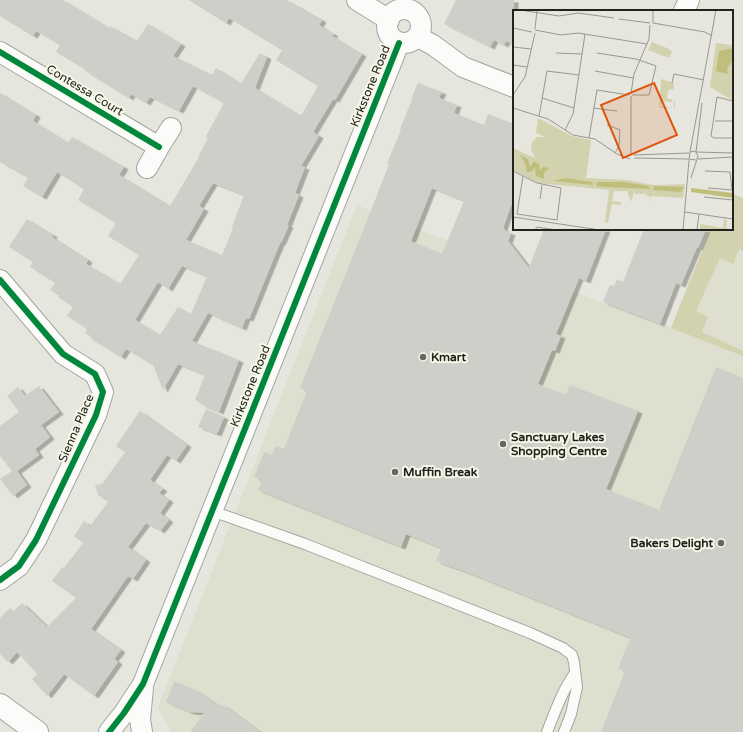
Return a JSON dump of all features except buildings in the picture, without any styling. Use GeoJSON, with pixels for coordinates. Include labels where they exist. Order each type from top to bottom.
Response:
{"type":"FeatureCollection","features":[{"type":"Feature","properties":{"kind":"street"},"geometry":{"type":"LineString","coordinates":[[357,0],[388,20]]}},
{"type":"Feature","properties":{"kind":"street"},"geometry":{"type":"LineString","coordinates":[[684,10],[689,0]]}},
{"type":"Feature","properties":{"kind":"street"},"geometry":{"type":"LineString","coordinates":[[408,40],[420,33],[421,28],[421,23],[414,6],[407,10],[396,12],[391,15],[388,20],[388,31],[394,40],[408,40],[433,45],[463,67],[513,88]]}},
{"type":"Feature","properties":{"kind":"street","name":"Kirkstone Road"},"geometry":{"type":"LineString","coordinates":[[109,732],[124,713],[143,684],[212,511],[408,40]]}},
{"type":"Feature","properties":{"kind":"street","name":"Contessa Court"},"geometry":{"type":"LineString","coordinates":[[0,52],[159,147]]}},
{"type":"Feature","properties":{"kind":"street"},"geometry":{"type":"LineString","coordinates":[[147,168],[171,128]]}},
{"type":"Feature","properties":{"kind":"street","name":"Sienna Place"},"geometry":{"type":"LineString","coordinates":[[0,280],[63,354],[95,374],[103,392],[96,415],[36,540],[19,566],[0,580]]}},
{"type":"Feature","properties":{"kind":"street","name":"Kirkstone Road"},"geometry":{"type":"LineString","coordinates":[[142,732],[140,719],[143,684]]}},
{"type":"Feature","properties":{"kind":"street"},"geometry":{"type":"LineString","coordinates":[[0,705],[37,731]]}},
{"type":"Feature","properties":{"kind":"lane"},"geometry":{"type":"LineString","coordinates":[[212,511],[311,546],[552,642],[563,648],[572,655],[577,687],[564,732]]}},
{"type":"Feature","properties":{"kind":"lane"},"geometry":{"type":"LineString","coordinates":[[547,732],[563,694],[575,673]]}},
{"type":"Feature","properties":{"kind":"shaded area","name":"Sanctuary Lakes Shopping Centre"},"geometry":{"type":"Polygon","coordinates":[[[357,205],[585,296],[671,328],[709,233],[743,248],[743,732],[171,732],[158,707],[357,205]]]}},
{"type":"Feature","properties":{"kind":"green space"},"geometry":{"type":"Polygon","coordinates":[[[733,193],[743,198],[743,251],[739,249],[733,264],[720,258],[696,311],[708,317],[702,332],[743,351],[743,356],[671,328],[711,230],[733,230],[733,193]]]}},
{"type":"Feature","properties":{"kind":"cycle path"},"geometry":{"type":"LineString","coordinates":[[109,732],[124,713],[143,684],[399,43]]}},
{"type":"Feature","properties":{"kind":"cycle path"},"geometry":{"type":"LineString","coordinates":[[0,52],[159,147]]}},
{"type":"Feature","properties":{"kind":"cycle path"},"geometry":{"type":"LineString","coordinates":[[0,280],[63,354],[95,374],[103,392],[96,415],[36,540],[19,566],[0,580]]}},
{"type":"Feature","properties":{"kind":"place","name":"Kmart"},"geometry":{"type":"Point","coordinates":[423,357]}},
{"type":"Feature","properties":{"kind":"place","name":"Sanctuary Lakes Shopping Centre"},"geometry":{"type":"Point","coordinates":[503,444]}},
{"type":"Feature","properties":{"kind":"place","name":"Muffin Break"},"geometry":{"type":"Point","coordinates":[395,472]}},
{"type":"Feature","properties":{"kind":"place","name":"Bakers Delight"},"geometry":{"type":"Point","coordinates":[721,543]}}]}
